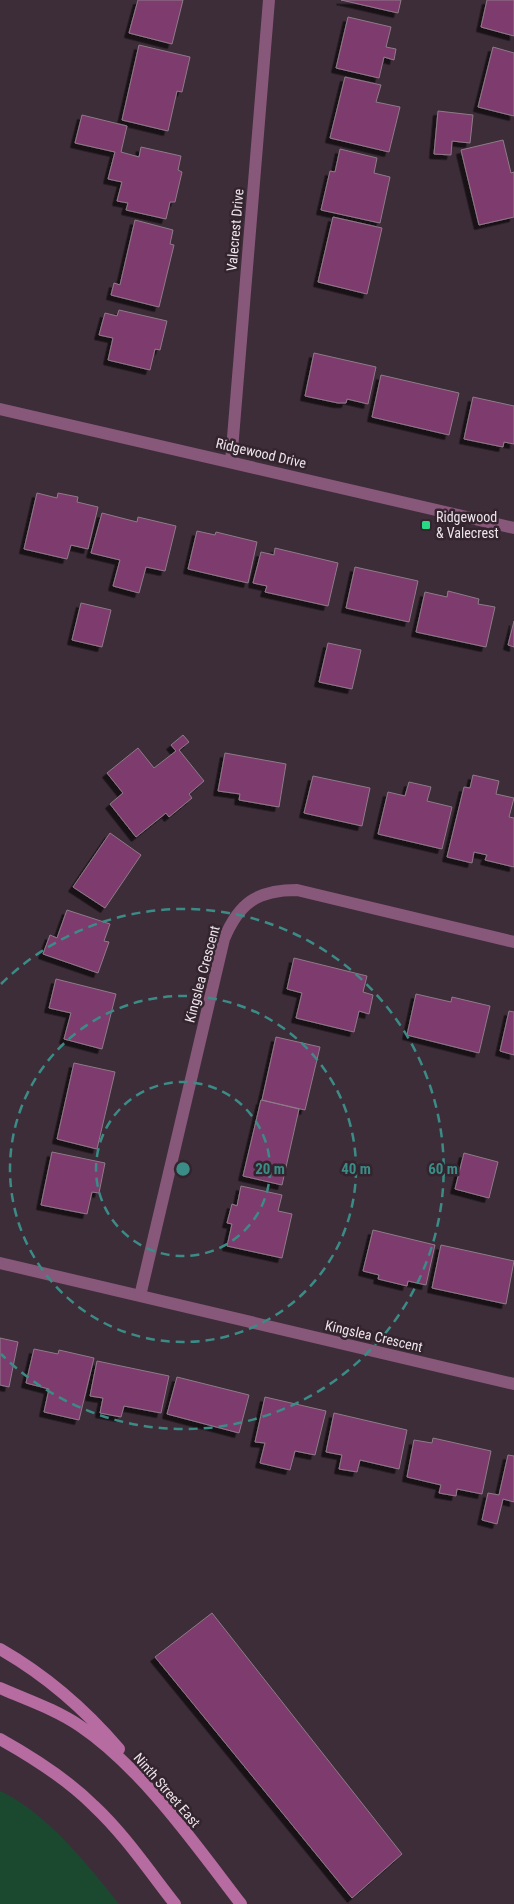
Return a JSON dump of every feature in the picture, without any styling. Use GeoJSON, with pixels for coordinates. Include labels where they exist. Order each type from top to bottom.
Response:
{"type":"FeatureCollection","features":[{"type":"Feature","properties":{"kind":"main road"},"geometry":{"type":"LineString","coordinates":[[0,1649],[28,1665],[61,1689],[105,1733],[144,1783]]}},
{"type":"Feature","properties":{"kind":"main road","name":"Ninth Street East"},"geometry":{"type":"LineString","coordinates":[[0,1688],[79,1725],[116,1755],[144,1783],[241,1904]]}},
{"type":"Feature","properties":{"kind":"main road"},"geometry":{"type":"LineString","coordinates":[[0,1740],[48,1769],[95,1806],[130,1846],[175,1904]]}},
{"type":"Feature","properties":{"kind":"street","name":"Valecrest Drive"},"geometry":{"type":"LineString","coordinates":[[231,462],[269,0]]}},
{"type":"Feature","properties":{"kind":"street","name":"Ridgewood Drive"},"geometry":{"type":"LineString","coordinates":[[0,409],[514,528]]}},
{"type":"Feature","properties":{"kind":"street","name":"Kingslea Crescent"},"geometry":{"type":"LineString","coordinates":[[140,1296],[224,939],[233,918],[248,902],[277,890],[297,890],[514,942]]}},
{"type":"Feature","properties":{"kind":"street","name":"Kingslea Crescent"},"geometry":{"type":"LineString","coordinates":[[0,1263],[514,1384]]}},
{"type":"Feature","properties":{"kind":"green space"},"geometry":{"type":"Polygon","coordinates":[[[0,1791],[17,1800],[50,1826],[80,1857],[119,1904],[0,1904],[0,1791]]]}},
{"type":"Feature","properties":{"kind":"building"},"geometry":{"type":"Polygon","coordinates":[[[138,0],[183,0],[172,44],[129,33],[138,0]]]}},
{"type":"Feature","properties":{"kind":"building"},"geometry":{"type":"Polygon","coordinates":[[[341,0],[401,0],[398,13],[341,0]]]}},
{"type":"Feature","properties":{"kind":"building"},"geometry":{"type":"Polygon","coordinates":[[[487,0],[514,0],[514,36],[481,27],[487,0]]]}},
{"type":"Feature","properties":{"kind":"building"},"geometry":{"type":"Polygon","coordinates":[[[348,17],[391,27],[386,47],[396,49],[394,60],[384,57],[379,78],[336,68],[348,17]]]}},
{"type":"Feature","properties":{"kind":"building"},"geometry":{"type":"Polygon","coordinates":[[[139,45],[190,57],[182,92],[177,91],[168,131],[122,120],[139,45]]]}},
{"type":"Feature","properties":{"kind":"building"},"geometry":{"type":"Polygon","coordinates":[[[493,47],[514,53],[514,116],[478,107],[493,47]]]}},
{"type":"Feature","properties":{"kind":"building"},"geometry":{"type":"Polygon","coordinates":[[[345,77],[381,85],[376,102],[400,107],[389,152],[330,138],[345,77]]]}},
{"type":"Feature","properties":{"kind":"building"},"geometry":{"type":"Polygon","coordinates":[[[438,111],[473,115],[470,143],[452,141],[451,155],[434,154],[438,111]]]}},
{"type":"Feature","properties":{"kind":"building"},"geometry":{"type":"Polygon","coordinates":[[[82,115],[127,126],[121,152],[139,157],[141,147],[181,156],[178,170],[182,172],[175,202],[170,202],[166,219],[126,210],[128,203],[117,201],[122,182],[108,179],[115,152],[75,143],[82,115]]]}},
{"type":"Feature","properties":{"kind":"building"},"geometry":{"type":"Polygon","coordinates":[[[503,140],[511,173],[514,172],[514,217],[479,225],[461,150],[503,140]]]}},
{"type":"Feature","properties":{"kind":"building"},"geometry":{"type":"Polygon","coordinates":[[[340,149],[377,158],[374,173],[390,177],[380,223],[321,210],[330,171],[335,172],[340,149]]]}},
{"type":"Feature","properties":{"kind":"building"},"geometry":{"type":"Polygon","coordinates":[[[333,217],[382,228],[367,294],[318,282],[333,217]]]}},
{"type":"Feature","properties":{"kind":"building"},"geometry":{"type":"Polygon","coordinates":[[[135,220],[173,230],[170,244],[174,245],[159,307],[111,295],[114,283],[120,285],[135,220]]]}},
{"type":"Feature","properties":{"kind":"building"},"geometry":{"type":"Polygon","coordinates":[[[119,310],[167,321],[160,350],[155,349],[150,370],[108,360],[113,338],[99,335],[105,313],[117,316],[119,310]]]}},
{"type":"Feature","properties":{"kind":"building"},"geometry":{"type":"Polygon","coordinates":[[[314,353],[376,367],[368,404],[347,399],[346,403],[338,403],[305,396],[314,353]]]}},
{"type":"Feature","properties":{"kind":"building"},"geometry":{"type":"Polygon","coordinates":[[[381,375],[459,393],[449,435],[372,417],[381,375]]]}},
{"type":"Feature","properties":{"kind":"building"},"geometry":{"type":"Polygon","coordinates":[[[473,397],[514,406],[514,444],[504,442],[503,447],[464,439],[473,397]]]}},
{"type":"Feature","properties":{"kind":"building"},"geometry":{"type":"Polygon","coordinates":[[[37,493],[57,498],[58,493],[78,497],[77,502],[98,507],[88,549],[71,545],[67,559],[24,549],[37,493]]]}},
{"type":"Feature","properties":{"kind":"building"},"geometry":{"type":"Polygon","coordinates":[[[102,513],[137,522],[138,517],[176,526],[165,571],[146,567],[139,593],[113,586],[120,560],[91,553],[102,513]]]}},
{"type":"Feature","properties":{"kind":"building"},"geometry":{"type":"Polygon","coordinates":[[[197,531],[215,535],[216,532],[257,542],[248,583],[188,569],[197,531]]]}},
{"type":"Feature","properties":{"kind":"building"},"geometry":{"type":"Polygon","coordinates":[[[275,548],[338,563],[328,606],[265,592],[267,586],[253,583],[261,552],[274,555],[275,548]]]}},
{"type":"Feature","properties":{"kind":"building"},"geometry":{"type":"Polygon","coordinates":[[[355,567],[418,581],[409,622],[346,608],[355,567]]]}},
{"type":"Feature","properties":{"kind":"building"},"geometry":{"type":"Polygon","coordinates":[[[448,591],[479,599],[478,604],[495,607],[486,647],[416,632],[425,592],[447,597],[448,591]]]}},
{"type":"Feature","properties":{"kind":"building"},"geometry":{"type":"Polygon","coordinates":[[[81,603],[111,610],[102,647],[72,640],[81,603]]]}},
{"type":"Feature","properties":{"kind":"building"},"geometry":{"type":"Polygon","coordinates":[[[514,621],[514,647],[508,645],[514,621]]]}},
{"type":"Feature","properties":{"kind":"building"},"geometry":{"type":"Polygon","coordinates":[[[328,643],[361,650],[352,689],[319,682],[328,643]]]}},
{"type":"Feature","properties":{"kind":"building"},"geometry":{"type":"Polygon","coordinates":[[[183,735],[189,742],[179,750],[204,781],[189,794],[192,798],[169,817],[166,813],[136,837],[110,804],[123,793],[107,773],[138,748],[154,768],[176,751],[171,745],[183,735]]]}},
{"type":"Feature","properties":{"kind":"building"},"geometry":{"type":"Polygon","coordinates":[[[225,753],[286,764],[279,807],[239,800],[240,794],[218,791],[225,753]]]}},
{"type":"Feature","properties":{"kind":"building"},"geometry":{"type":"Polygon","coordinates":[[[473,775],[499,781],[496,794],[514,798],[509,817],[514,818],[514,867],[485,860],[487,855],[474,852],[472,863],[447,857],[464,787],[470,788],[473,775]]]}},
{"type":"Feature","properties":{"kind":"building"},"geometry":{"type":"Polygon","coordinates":[[[313,776],[370,788],[362,826],[304,813],[313,776]]]}},
{"type":"Feature","properties":{"kind":"building"},"geometry":{"type":"Polygon","coordinates":[[[409,782],[431,787],[427,801],[452,807],[442,849],[378,834],[388,792],[405,796],[409,782]]]}},
{"type":"Feature","properties":{"kind":"building"},"geometry":{"type":"Polygon","coordinates":[[[110,833],[141,855],[105,908],[73,887],[110,833]]]}},
{"type":"Feature","properties":{"kind":"building"},"geometry":{"type":"Polygon","coordinates":[[[67,910],[110,924],[104,941],[109,942],[98,973],[43,954],[50,935],[57,938],[67,910]]]}},
{"type":"Feature","properties":{"kind":"building"},"geometry":{"type":"Polygon","coordinates":[[[294,958],[367,976],[363,992],[373,995],[369,1014],[359,1011],[354,1032],[296,1018],[302,993],[287,989],[294,958]]]}},
{"type":"Feature","properties":{"kind":"building"},"geometry":{"type":"Polygon","coordinates":[[[56,979],[116,994],[102,1049],[64,1039],[71,1013],[49,1008],[56,979]]]}},
{"type":"Feature","properties":{"kind":"building"},"geometry":{"type":"Polygon","coordinates":[[[416,994],[451,1002],[452,997],[490,1006],[479,1053],[407,1035],[416,994]]]}},
{"type":"Feature","properties":{"kind":"building"},"geometry":{"type":"Polygon","coordinates":[[[509,1011],[514,1012],[514,1055],[500,1051],[509,1011]]]}},
{"type":"Feature","properties":{"kind":"building"},"geometry":{"type":"Polygon","coordinates":[[[276,1037],[320,1047],[305,1110],[262,1100],[276,1037]]]}},
{"type":"Feature","properties":{"kind":"building"},"geometry":{"type":"Polygon","coordinates":[[[74,1063],[115,1072],[97,1149],[57,1139],[74,1063]]]}},
{"type":"Feature","properties":{"kind":"building"},"geometry":{"type":"Polygon","coordinates":[[[261,1100],[299,1109],[282,1185],[243,1176],[261,1100]]]}},
{"type":"Feature","properties":{"kind":"building"},"geometry":{"type":"Polygon","coordinates":[[[52,1152],[105,1163],[99,1193],[92,1192],[87,1214],[41,1205],[52,1152]]]}},
{"type":"Feature","properties":{"kind":"building"},"geometry":{"type":"Polygon","coordinates":[[[464,1153],[498,1162],[489,1198],[455,1189],[464,1153]]]}},
{"type":"Feature","properties":{"kind":"building"},"geometry":{"type":"Polygon","coordinates":[[[241,1186],[282,1195],[278,1211],[292,1214],[282,1258],[227,1246],[232,1224],[227,1223],[232,1204],[237,1206],[241,1186]]]}},
{"type":"Feature","properties":{"kind":"building"},"geometry":{"type":"Polygon","coordinates":[[[373,1230],[435,1245],[426,1285],[408,1281],[407,1286],[378,1279],[379,1275],[363,1271],[373,1230]]]}},
{"type":"Feature","properties":{"kind":"building"},"geometry":{"type":"Polygon","coordinates":[[[441,1245],[514,1261],[506,1304],[432,1288],[441,1245]]]}},
{"type":"Feature","properties":{"kind":"building"},"geometry":{"type":"Polygon","coordinates":[[[0,1338],[18,1342],[9,1387],[0,1385],[0,1338]]]}},
{"type":"Feature","properties":{"kind":"building"},"geometry":{"type":"Polygon","coordinates":[[[34,1349],[58,1354],[59,1350],[94,1358],[79,1420],[44,1412],[49,1389],[26,1383],[34,1349]]]}},
{"type":"Feature","properties":{"kind":"building"},"geometry":{"type":"Polygon","coordinates":[[[97,1361],[169,1376],[161,1413],[124,1406],[121,1417],[100,1413],[103,1398],[90,1396],[97,1361]]]}},
{"type":"Feature","properties":{"kind":"building"},"geometry":{"type":"Polygon","coordinates":[[[177,1377],[249,1395],[239,1433],[167,1414],[177,1377]]]}},
{"type":"Feature","properties":{"kind":"building"},"geometry":{"type":"Polygon","coordinates":[[[265,1397],[326,1411],[315,1455],[295,1451],[290,1470],[260,1463],[265,1443],[255,1442],[265,1397]]]}},
{"type":"Feature","properties":{"kind":"building"},"geometry":{"type":"Polygon","coordinates":[[[334,1413],[407,1430],[399,1469],[360,1460],[357,1472],[339,1469],[342,1455],[326,1452],[334,1413]]]}},
{"type":"Feature","properties":{"kind":"building"},"geometry":{"type":"Polygon","coordinates":[[[433,1438],[491,1451],[482,1494],[457,1489],[456,1496],[439,1493],[441,1485],[407,1477],[414,1440],[432,1443],[433,1438]]]}},
{"type":"Feature","properties":{"kind":"building"},"geometry":{"type":"Polygon","coordinates":[[[508,1455],[514,1456],[514,1502],[503,1499],[497,1524],[482,1520],[488,1493],[499,1495],[508,1455]]]}},
{"type":"Feature","properties":{"kind":"building"},"geometry":{"type":"Polygon","coordinates":[[[212,1613],[402,1854],[352,1898],[155,1657],[212,1613]]]}},
{"type":"Feature","properties":{"kind":"place","name":"Ridgewood & Valecrest"},"geometry":{"type":"Point","coordinates":[426,525]}}]}
